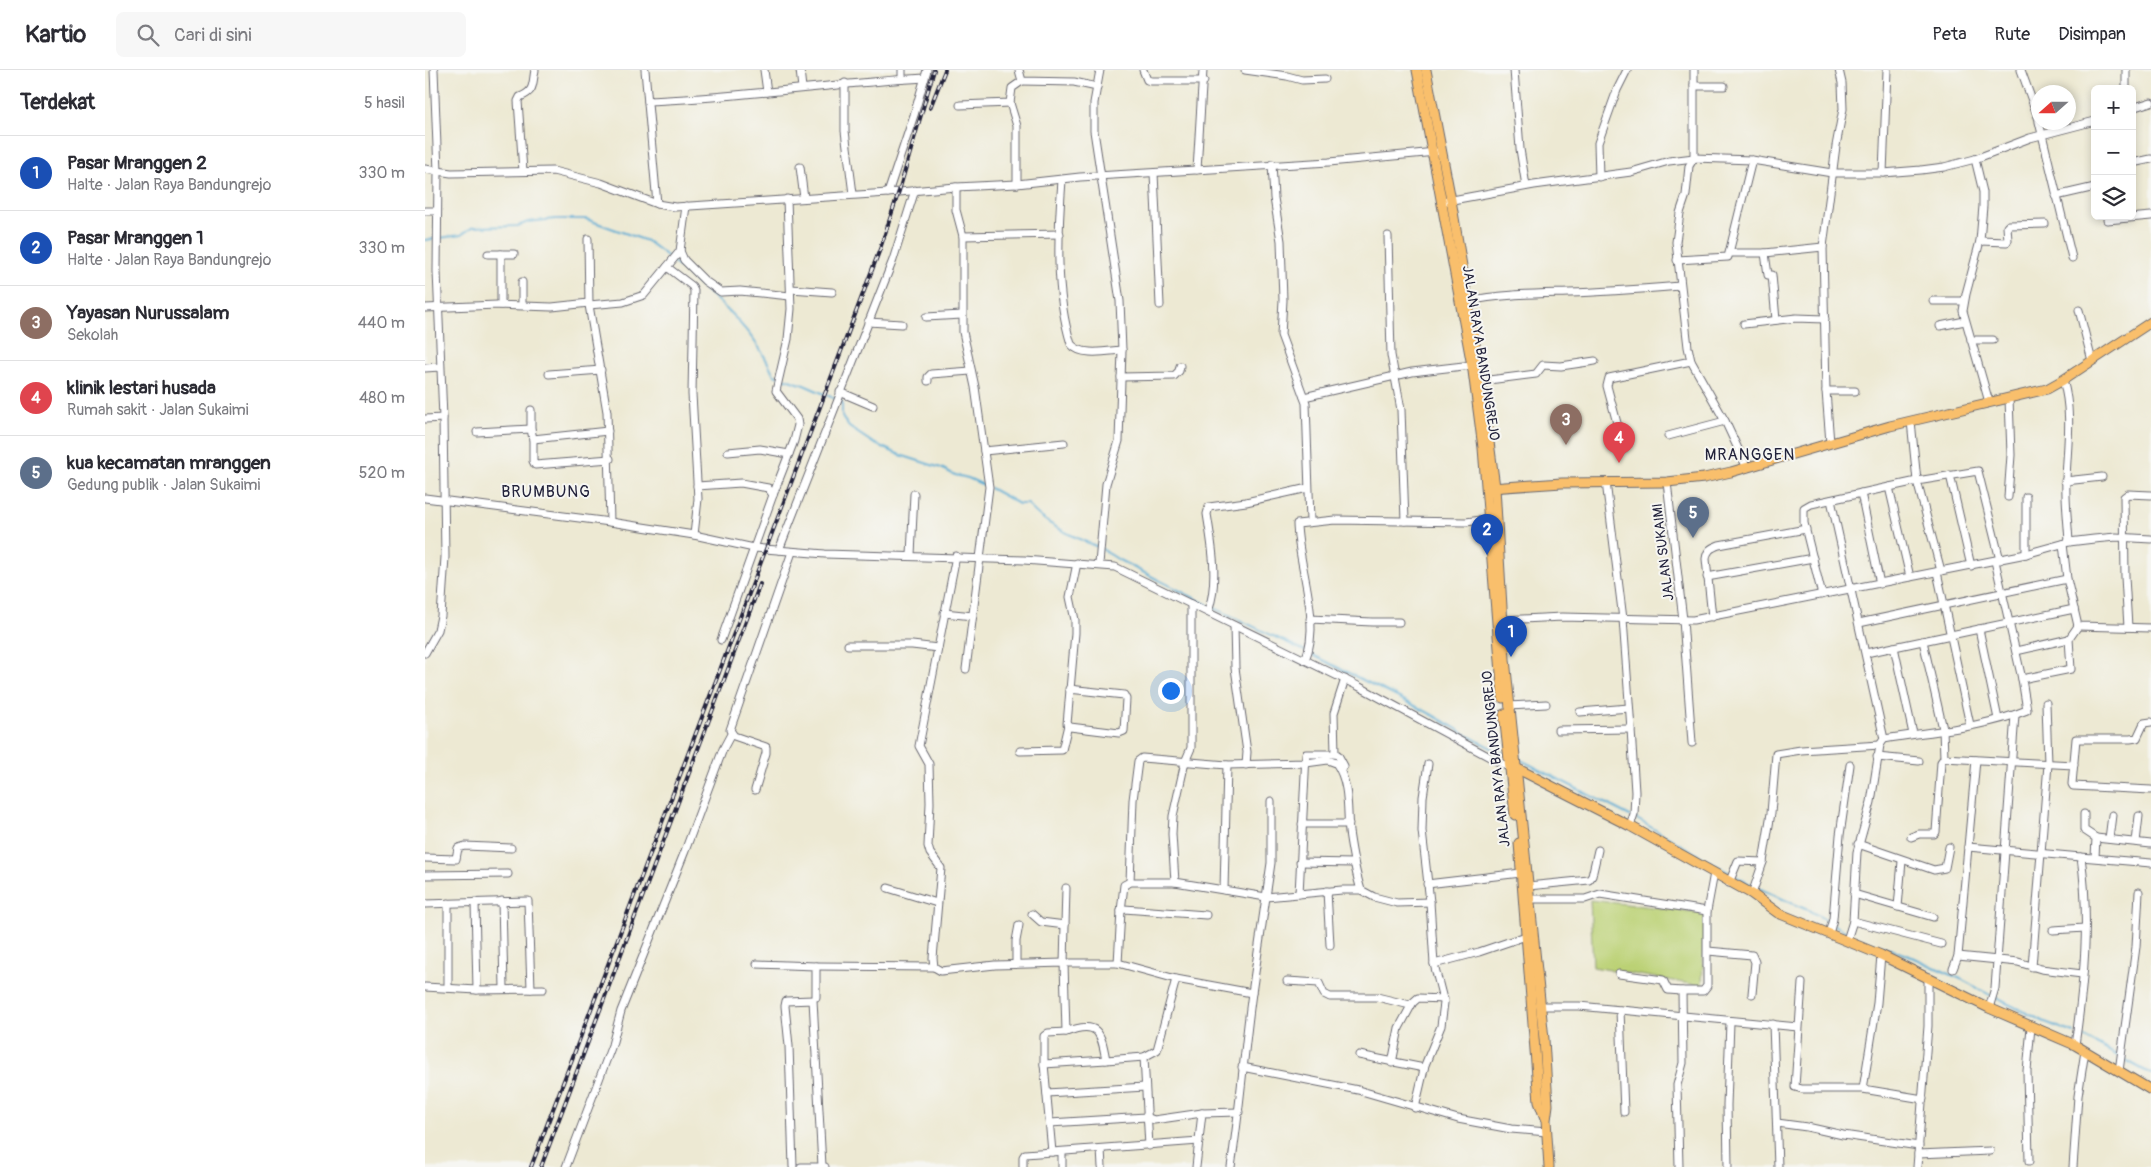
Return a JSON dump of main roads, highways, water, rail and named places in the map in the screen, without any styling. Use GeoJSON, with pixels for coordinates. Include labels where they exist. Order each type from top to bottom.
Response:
{"type":"FeatureCollection","features":[{"type":"Feature","properties":{"kind":"main road","name":"JALAN RAYA BANDUNGREJO"},"geometry":{"type":"LineString","coordinates":[[1417,70],[1437,152],[1467,301],[1481,382],[1482,415]]}},
{"type":"Feature","properties":{"kind":"main road","name":"JALAN RAYA BANDUNGREJO"},"geometry":{"type":"LineString","coordinates":[[1426,70],[1437,152]]}},
{"type":"Feature","properties":{"kind":"main road","name":"JALAN RAYA BANDUNGREJO"},"geometry":{"type":"LineString","coordinates":[[1447,201],[1472,365],[1482,415],[1491,488],[1511,749],[1523,868],[1526,936],[1539,1102],[1546,1120]]}},
{"type":"Feature","properties":{"kind":"main road"},"geometry":{"type":"LineString","coordinates":[[1491,488],[1606,482],[1667,482],[1704,478],[1747,468],[1911,421],[2047,389],[2151,322]]}},
{"type":"Feature","properties":{"kind":"main road","name":"JALAN RAYA BANDUNGREJO"},"geometry":{"type":"LineString","coordinates":[[1491,488],[1489,519],[1503,620],[1511,749]]}},
{"type":"Feature","properties":{"kind":"main road"},"geometry":{"type":"LineString","coordinates":[[1513,766],[1630,823],[1715,873],[1754,888],[1778,913],[1830,931],[1848,935],[1881,955],[1990,1005],[2031,1027],[2076,1043],[2085,1050],[2120,1067],[2151,1090]]}},
{"type":"Feature","properties":{"kind":"main road","name":"JALAN RAYA BANDUNGREJO"},"geometry":{"type":"LineString","coordinates":[[1523,868],[1530,899],[1549,1105],[1546,1120],[1549,1167]]}},
{"type":"Feature","properties":{"kind":"waterway"},"geometry":{"type":"LineString","coordinates":[[425,240],[461,235],[473,227],[518,226],[528,222],[555,219],[586,219],[647,241],[670,258]]}},
{"type":"Feature","properties":{"kind":"waterway"},"geometry":{"type":"LineString","coordinates":[[673,262],[717,300],[743,327],[755,341],[774,375],[804,385],[836,399]]}},
{"type":"Feature","properties":{"kind":"waterway"},"geometry":{"type":"LineString","coordinates":[[840,401],[842,402],[842,417],[849,427],[873,443],[900,455],[941,468],[986,486]]}},
{"type":"Feature","properties":{"kind":"waterway"},"geometry":{"type":"LineString","coordinates":[[990,488],[1019,504],[1028,504],[1050,524],[1098,547]]}},
{"type":"Feature","properties":{"kind":"waterway"},"geometry":{"type":"LineString","coordinates":[[1102,549],[1119,560],[1208,605]]}},
{"type":"Feature","properties":{"kind":"waterway"},"geometry":{"type":"LineString","coordinates":[[1212,607],[1305,651]]}},
{"type":"Feature","properties":{"kind":"waterway"},"geometry":{"type":"LineString","coordinates":[[1309,653],[1427,712],[1475,740],[1505,754]]}},
{"type":"Feature","properties":{"kind":"waterway"},"geometry":{"type":"LineString","coordinates":[[1519,759],[1630,816]]}},
{"type":"Feature","properties":{"kind":"waterway"},"geometry":{"type":"LineString","coordinates":[[1635,818],[1730,873]]}},
{"type":"Feature","properties":{"kind":"waterway"},"geometry":{"type":"LineString","coordinates":[[1734,875],[1752,885]]}},
{"type":"Feature","properties":{"kind":"waterway"},"geometry":{"type":"LineString","coordinates":[[1756,887],[1810,911],[1859,939],[1905,954],[1963,980],[1990,995]]}},
{"type":"Feature","properties":{"kind":"waterway"},"geometry":{"type":"LineString","coordinates":[[1994,997],[2045,1022],[2074,1033]]}},
{"type":"Feature","properties":{"kind":"waterway"},"geometry":{"type":"LineString","coordinates":[[2078,1034],[2118,1056]]}},
{"type":"Feature","properties":{"kind":"waterway"},"geometry":{"type":"LineString","coordinates":[[2122,1058],[2151,1074]]}},
{"type":"Feature","properties":{"kind":"railway"},"geometry":{"type":"LineString","coordinates":[[531,1167],[880,249],[934,70]]}},
{"type":"Feature","properties":{"kind":"railway"},"geometry":{"type":"LineString","coordinates":[[930,108],[945,70]]}},
{"type":"Feature","properties":{"kind":"railway"},"geometry":{"type":"LineString","coordinates":[[541,1167],[760,584]]}},
{"type":"Feature","properties":{"kind":"place","name":"Yayasan Nurussalam"},"geometry":{"type":"Point","coordinates":[1566,445]}},
{"type":"Feature","properties":{"kind":"place","name":"klinik lestari husada"},"geometry":{"type":"Point","coordinates":[1619,463]}},
{"type":"Feature","properties":{"kind":"place","name":"kua kecamatan mranggen"},"geometry":{"type":"Point","coordinates":[1693,538]}},
{"type":"Feature","properties":{"kind":"place","name":"Pasar Mranggen 1"},"geometry":{"type":"Point","coordinates":[1487,555]}},
{"type":"Feature","properties":{"kind":"place","name":"Pasar Mranggen 2"},"geometry":{"type":"Point","coordinates":[1511,657]}},
{"type":"Feature","properties":{"kind":"district","name":"MRANGGEN"},"geometry":{"type":"Point","coordinates":[1750,455]}},
{"type":"Feature","properties":{"kind":"district","name":"BRUMBUNG"},"geometry":{"type":"Point","coordinates":[546,492]}}]}
